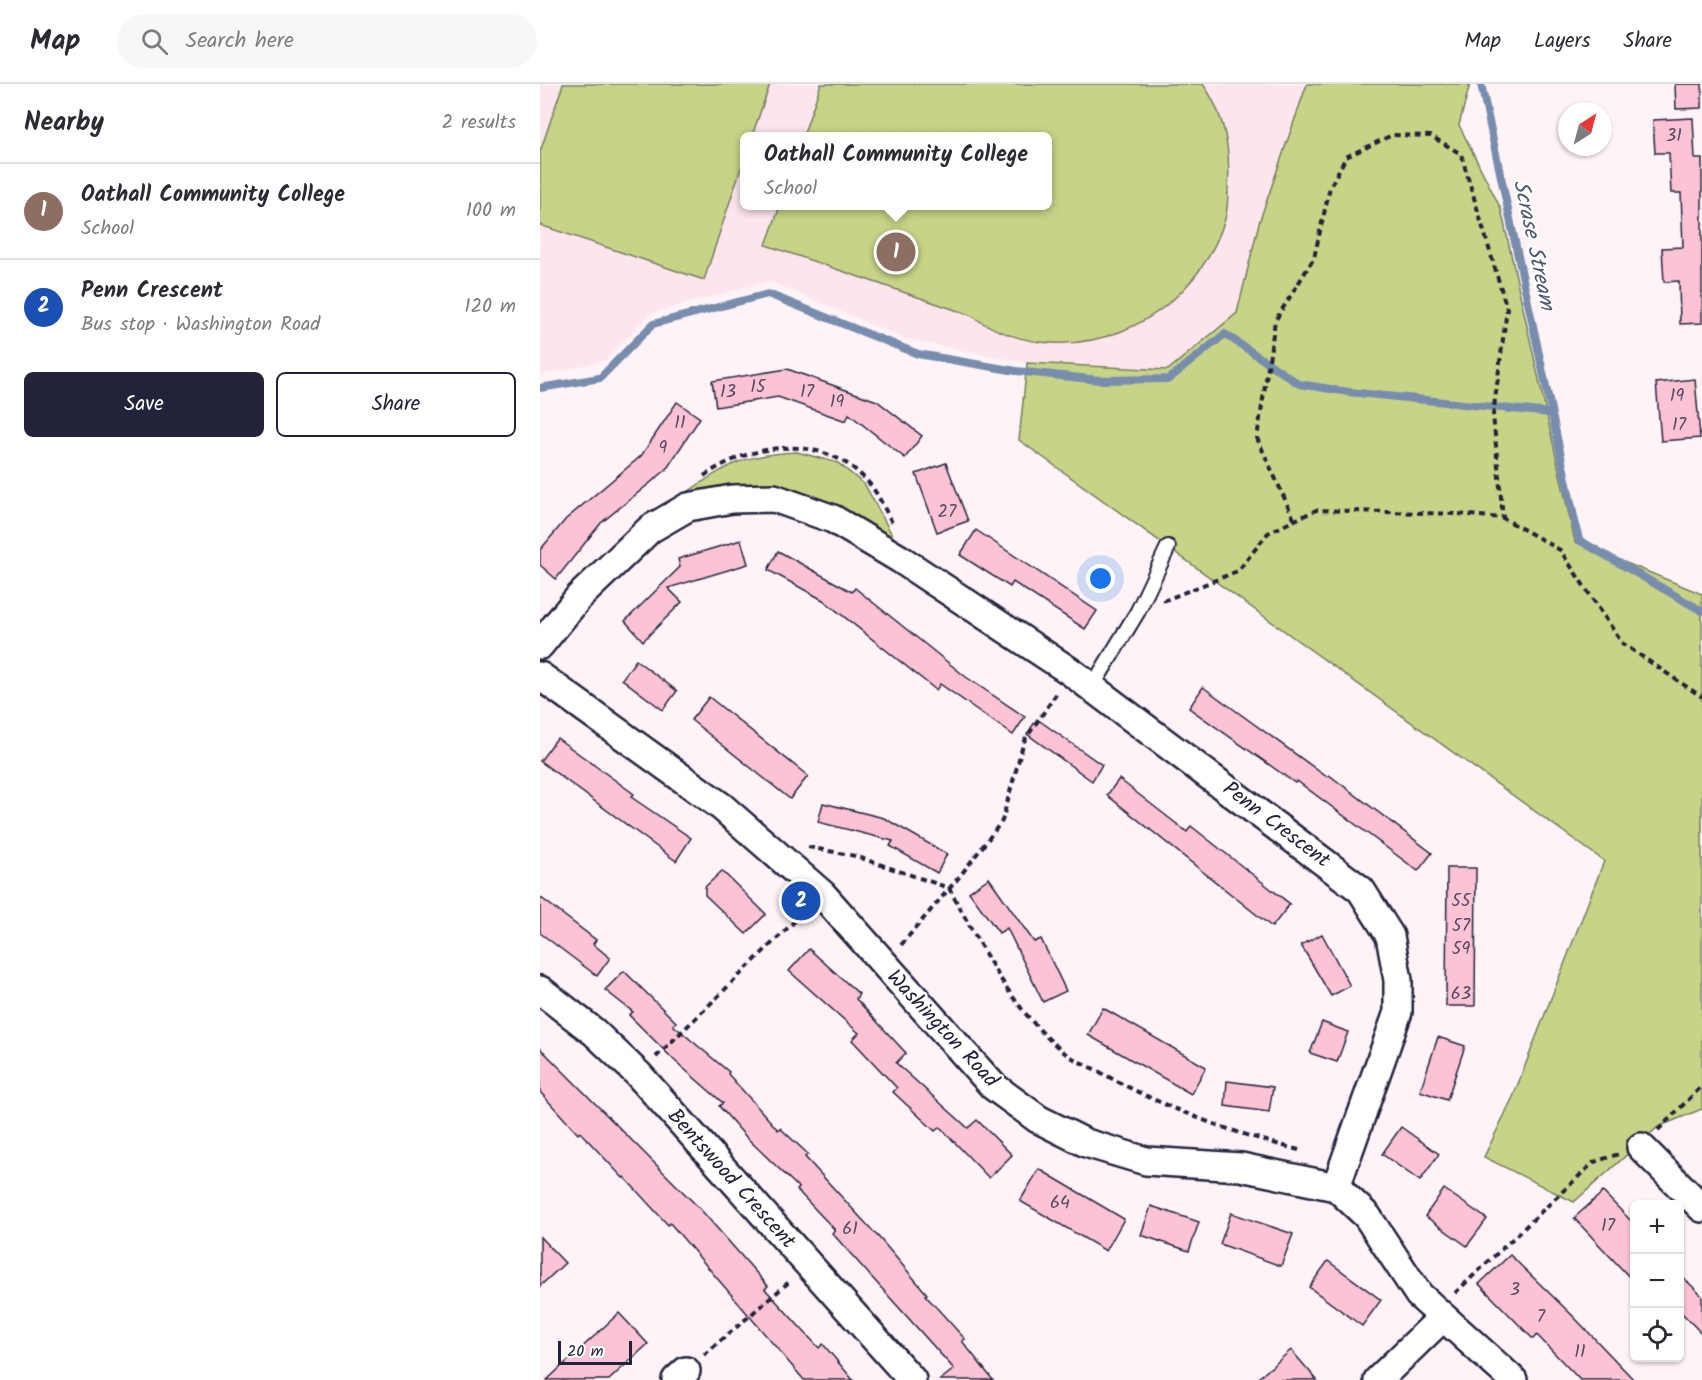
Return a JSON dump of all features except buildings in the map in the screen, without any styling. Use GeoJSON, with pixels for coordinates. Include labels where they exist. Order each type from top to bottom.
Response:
{"type":"FeatureCollection","features":[{"type":"Feature","properties":{"kind":"street","name":"Penn Crescent"},"geometry":{"type":"LineString","coordinates":[[540,645],[579,597],[650,529],[688,507],[732,500],[774,498],[833,519],[900,560],[1081,680],[1360,890],[1390,936],[1398,980],[1398,1012],[1336,1187]]}},
{"type":"Feature","properties":{"kind":"street","name":"Washington Road"},"geometry":{"type":"LineString","coordinates":[[540,675],[722,807],[822,894],[993,1086],[1038,1119],[1086,1143],[1146,1161],[1241,1167],[1336,1187]]}},
{"type":"Feature","properties":{"kind":"street","name":"Bentswood Crescent"},"geometry":{"type":"LineString","coordinates":[[540,990],[594,1032],[638,1074],[912,1380]]}},
{"type":"Feature","properties":{"kind":"street"},"geometry":{"type":"LineString","coordinates":[[1641,1147],[1702,1208]]}},
{"type":"Feature","properties":{"kind":"street"},"geometry":{"type":"LineString","coordinates":[[1336,1187],[1367,1216],[1419,1295],[1513,1380]]}},
{"type":"Feature","properties":{"kind":"street"},"geometry":{"type":"LineString","coordinates":[[1378,1380],[1442,1318]]}},
{"type":"Feature","properties":{"kind":"lane"},"geometry":{"type":"LineString","coordinates":[[1081,680],[1138,611],[1168,547]]}},
{"type":"Feature","properties":{"kind":"path"},"geometry":{"type":"LineString","coordinates":[[1294,519],[1257,438],[1275,321],[1314,258],[1330,187],[1346,157],[1392,135],[1431,136],[1461,154],[1507,309],[1494,415],[1503,518]]}},
{"type":"Feature","properties":{"kind":"path"},"geometry":{"type":"LineString","coordinates":[[1138,611],[1238,571],[1268,533],[1316,510],[1503,518],[1560,550],[1622,643],[1702,697]]}},
{"type":"Feature","properties":{"kind":"path"},"geometry":{"type":"LineString","coordinates":[[884,966],[1002,821],[1024,741],[1081,680]]}},
{"type":"Feature","properties":{"kind":"path"},"geometry":{"type":"LineString","coordinates":[[801,846],[855,856],[949,888],[984,953],[1030,1019],[1061,1051],[1134,1091],[1235,1133],[1301,1151]]}},
{"type":"Feature","properties":{"kind":"path"},"geometry":{"type":"LineString","coordinates":[[638,1074],[822,894]]}},
{"type":"Feature","properties":{"kind":"path"},"geometry":{"type":"LineString","coordinates":[[1442,1318],[1455,1293],[1594,1162],[1641,1147],[1702,1086]]}},
{"type":"Feature","properties":{"kind":"path"},"geometry":{"type":"LineString","coordinates":[[681,1375],[808,1266]]}},
{"type":"Feature","properties":{"kind":"shaded area"},"geometry":{"type":"Polygon","coordinates":[[[540,84],[1307,84],[1259,223],[1237,313],[1168,370],[1027,363],[906,339],[769,281],[651,313],[604,361],[540,375],[540,84]]]}},
{"type":"Feature","properties":{"kind":"green space"},"geometry":{"type":"Polygon","coordinates":[[[563,84],[770,84],[753,132],[740,132],[740,171],[704,280],[540,225],[540,152],[563,84]]]}},
{"type":"Feature","properties":{"kind":"green space"},"geometry":{"type":"Polygon","coordinates":[[[821,84],[1203,84],[1221,120],[1227,147],[1228,203],[1225,219],[1208,257],[1185,288],[1155,314],[1121,332],[1084,341],[1045,342],[1007,334],[970,315],[766,245],[779,210],[1052,210],[1052,132],[804,132],[821,84]]]}},
{"type":"Feature","properties":{"kind":"green space"},"geometry":{"type":"Polygon","coordinates":[[[1307,84],[1470,84],[1459,125],[1501,209],[1575,542],[1702,594],[1702,1109],[1658,1127],[1574,1202],[1484,1157],[1513,1097],[1604,861],[1019,440],[1027,363],[1168,370],[1237,313],[1259,223],[1307,84]]]}},
{"type":"Feature","properties":{"kind":"green space"},"geometry":{"type":"Polygon","coordinates":[[[797,452],[838,463],[865,485],[897,544],[838,510],[688,497],[686,493],[714,474],[738,462],[763,455],[797,452]]]}},
{"type":"Feature","properties":{"kind":"waterway","name":"Scrase Stream"},"geometry":{"type":"LineString","coordinates":[[1481,84],[1579,540],[1702,611]]}},
{"type":"Feature","properties":{"kind":"waterway"},"geometry":{"type":"LineString","coordinates":[[540,388],[600,378],[653,324],[768,294],[918,354],[1016,371],[1099,380],[1169,379],[1225,334],[1299,384],[1349,392],[1550,413]]}},
{"type":"Feature","properties":{"kind":"place","name":"Oathall Community College"},"geometry":{"type":"Point","coordinates":[896,252]}},
{"type":"Feature","properties":{"kind":"place","name":"Penn Crescent"},"geometry":{"type":"Point","coordinates":[801,901]}}]}
